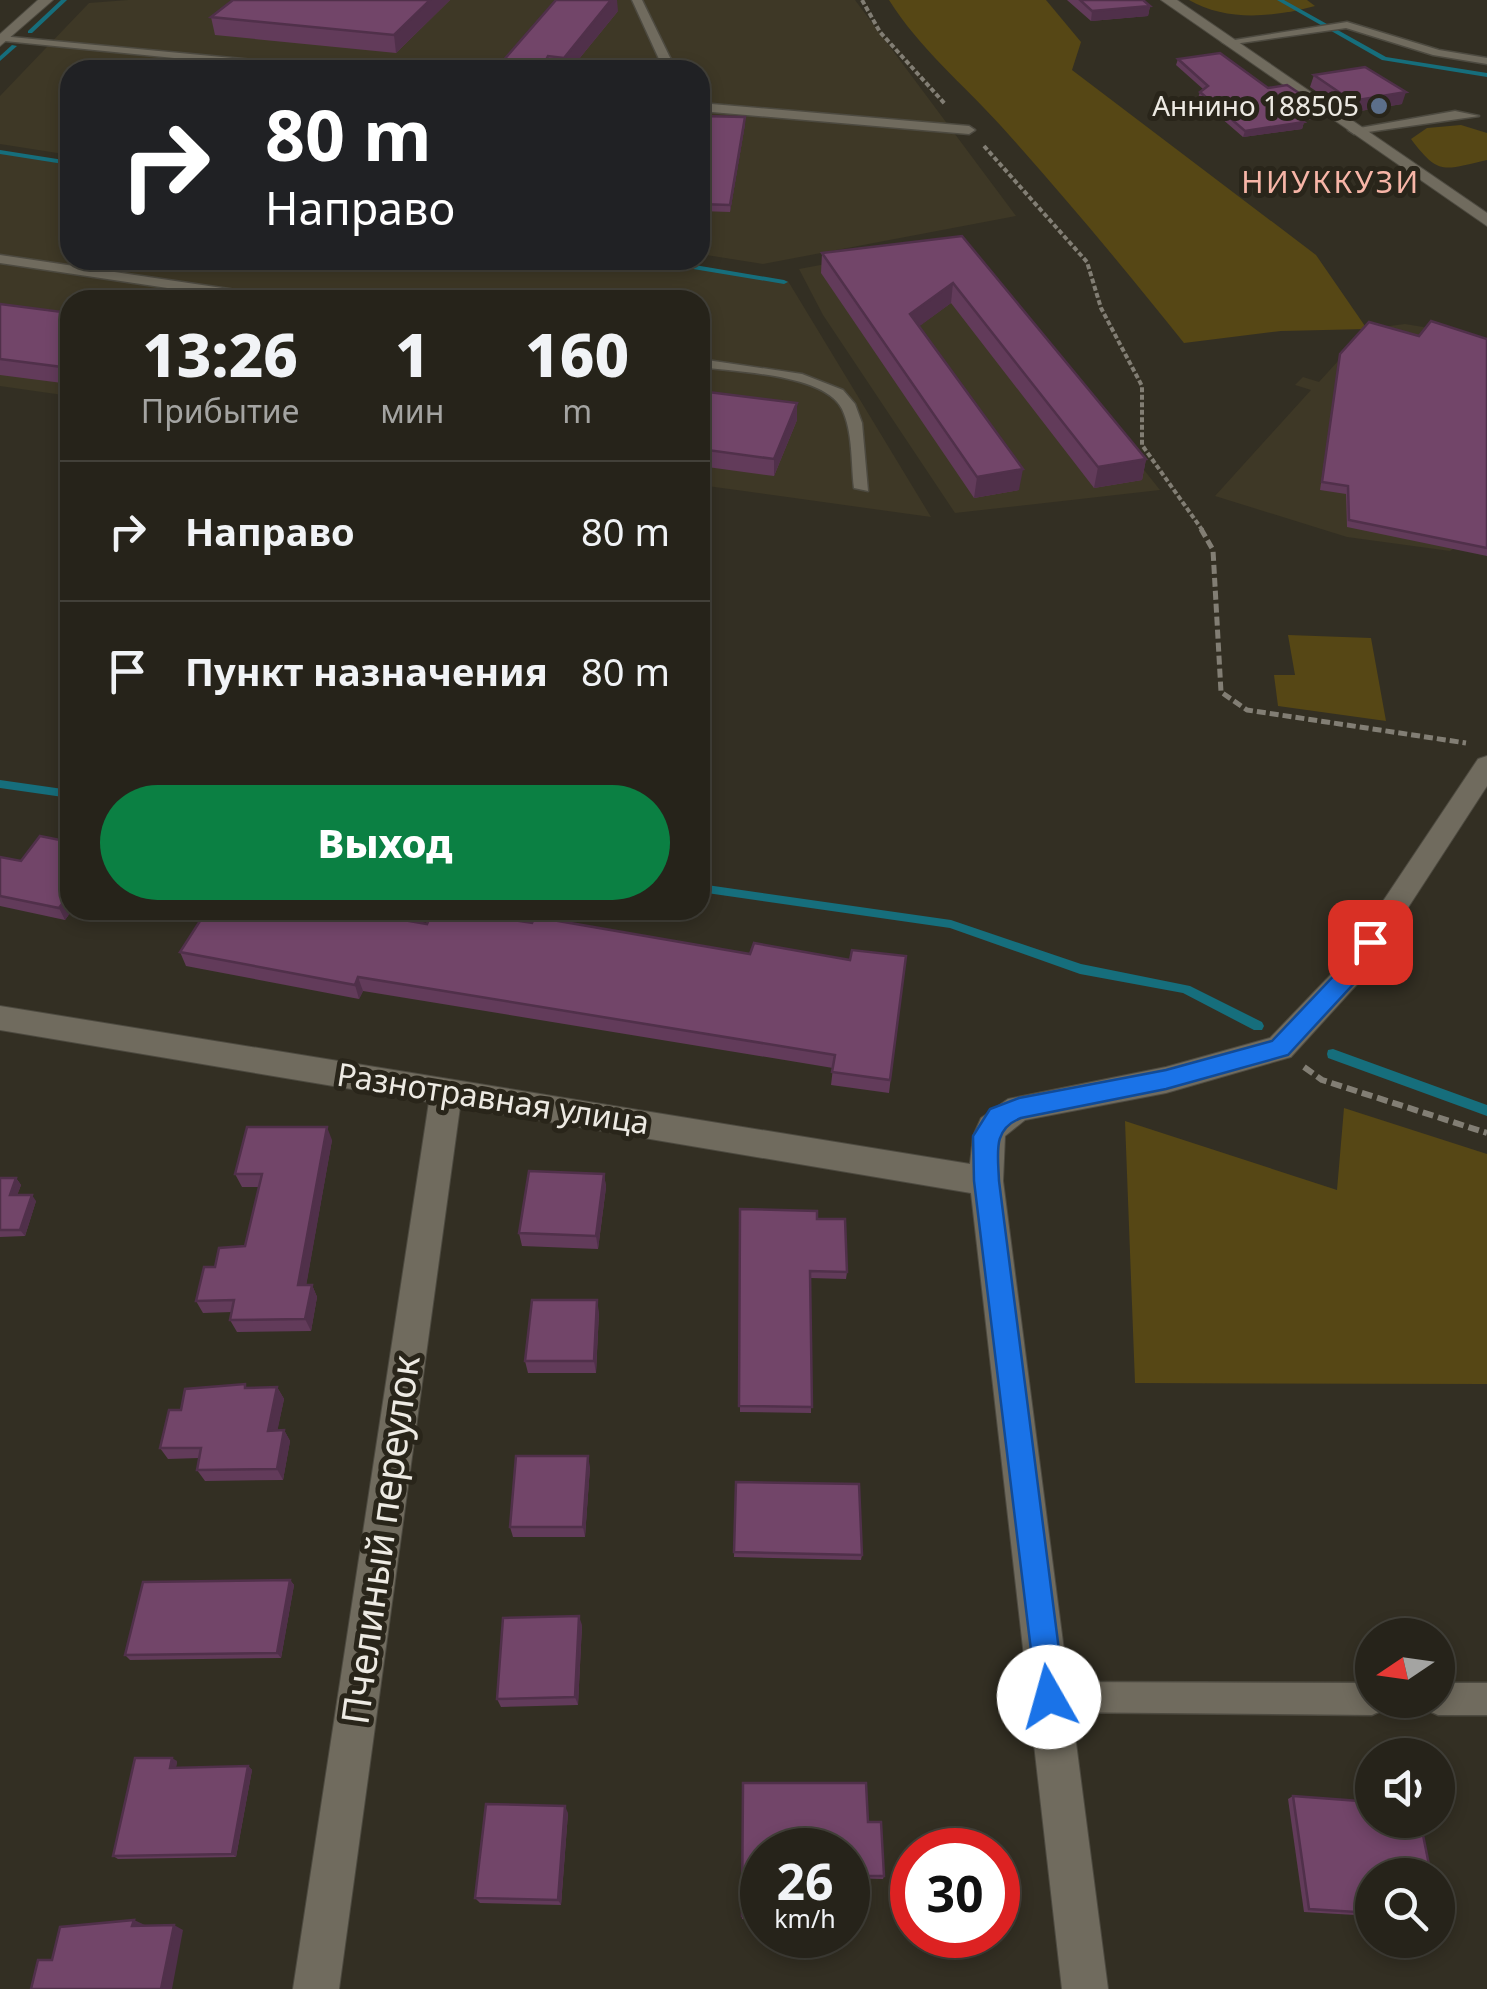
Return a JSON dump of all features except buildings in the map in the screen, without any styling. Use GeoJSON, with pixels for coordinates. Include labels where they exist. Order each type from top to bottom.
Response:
{"type":"FeatureCollection","features":[{"type":"Feature","properties":{"kind":"street"},"geometry":{"type":"LineString","coordinates":[[2,40],[46,0]]}},
{"type":"Feature","properties":{"kind":"street"},"geometry":{"type":"LineString","coordinates":[[1168,0],[1487,222]]}},
{"type":"Feature","properties":{"kind":"street"},"geometry":{"type":"LineString","coordinates":[[1084,1989],[986,1181],[986,1136],[999,1116],[1166,1080],[1280,1048],[1351,972],[1478,754]]}},
{"type":"Feature","properties":{"kind":"street","name":"Разнотравная улица"},"geometry":{"type":"LineString","coordinates":[[0,1018],[986,1181]]}},
{"type":"Feature","properties":{"kind":"street","name":"Пчелиный переулок"},"geometry":{"type":"LineString","coordinates":[[316,1989],[446,1092]]}},
{"type":"Feature","properties":{"kind":"lane"},"geometry":{"type":"LineString","coordinates":[[638,0],[665,60]]}},
{"type":"Feature","properties":{"kind":"lane"},"geometry":{"type":"LineString","coordinates":[[1226,42],[1347,25],[1437,53],[1487,62]]}},
{"type":"Feature","properties":{"kind":"lane"},"geometry":{"type":"LineString","coordinates":[[2,40],[219,60]]}},
{"type":"Feature","properties":{"kind":"lane"},"geometry":{"type":"LineString","coordinates":[[710,108],[969,130]]}},
{"type":"Feature","properties":{"kind":"lane"},"geometry":{"type":"LineString","coordinates":[[1354,130],[1456,114],[1473,116]]}},
{"type":"Feature","properties":{"kind":"lane"},"geometry":{"type":"LineString","coordinates":[[0,259],[60,268]]}},
{"type":"Feature","properties":{"kind":"lane"},"geometry":{"type":"LineString","coordinates":[[74,270],[209,290]]}},
{"type":"Feature","properties":{"kind":"lane"},"geometry":{"type":"LineString","coordinates":[[710,365],[793,377],[836,390],[850,411],[862,488]]}},
{"type":"Feature","properties":{"kind":"lane"},"geometry":{"type":"LineString","coordinates":[[1049,1697],[1355,1698]]}},
{"type":"Feature","properties":{"kind":"lane"},"geometry":{"type":"LineString","coordinates":[[1455,1699],[1487,1699]]}},
{"type":"Feature","properties":{"kind":"path"},"geometry":{"type":"LineString","coordinates":[[862,0],[880,32],[1087,262],[1102,308],[1142,386],[1142,444],[1213,550],[1219,602],[1216,657],[1222,692],[1246,710],[1478,754]]}},
{"type":"Feature","properties":{"kind":"path"},"geometry":{"type":"LineString","coordinates":[[1280,1048],[1322,1080],[1487,1133]]}},
{"type":"Feature","properties":{"kind":"shaded area"},"geometry":{"type":"Polygon","coordinates":[[[855,0],[1016,216],[763,264],[710,256],[710,60],[60,60],[60,153],[0,144],[0,96],[89,3],[855,0]]]}},
{"type":"Feature","properties":{"kind":"shaded area"},"geometry":{"type":"Polygon","coordinates":[[[889,0],[1046,0],[1081,42],[1072,70],[1316,255],[1367,329],[1281,331],[1184,343],[1071,206],[928,50],[889,0]]]}},
{"type":"Feature","properties":{"kind":"shaded area"},"geometry":{"type":"Polygon","coordinates":[[[1189,0],[1307,0],[1315,6],[1251,15],[1219,12],[1189,0]]]}},
{"type":"Feature","properties":{"kind":"shaded area"},"geometry":{"type":"Polygon","coordinates":[[[1461,125],[1487,133],[1487,160],[1443,167],[1429,159],[1411,139],[1427,128],[1461,125]]]}},
{"type":"Feature","properties":{"kind":"shaded area"},"geometry":{"type":"Polygon","coordinates":[[[0,152],[60,162],[60,270],[710,268],[788,281],[931,517],[710,486],[710,290],[60,290],[60,395],[0,386],[0,152]]]}},
{"type":"Feature","properties":{"kind":"shaded area"},"geometry":{"type":"Polygon","coordinates":[[[960,239],[1160,490],[955,513],[823,315],[799,269],[960,239]]]}},
{"type":"Feature","properties":{"kind":"shaded area"},"geometry":{"type":"Polygon","coordinates":[[[1405,324],[1429,328],[1456,547],[1450,551],[1347,537],[1215,496],[1311,390],[1295,385],[1303,377],[1319,382],[1367,329],[1405,324]]]}},
{"type":"Feature","properties":{"kind":"shaded area"},"geometry":{"type":"Polygon","coordinates":[[[1288,635],[1371,638],[1386,721],[1278,706],[1274,675],[1295,675],[1288,635]]]}},
{"type":"Feature","properties":{"kind":"shaded area"},"geometry":{"type":"Polygon","coordinates":[[[1344,1108],[1487,1154],[1487,1384],[1135,1383],[1125,1121],[1337,1190],[1344,1108]]]}},
{"type":"Feature","properties":{"kind":"waterway"},"geometry":{"type":"LineString","coordinates":[[30,32],[64,0]]}},
{"type":"Feature","properties":{"kind":"waterway"},"geometry":{"type":"LineString","coordinates":[[1280,0],[1384,59],[1487,75]]}},
{"type":"Feature","properties":{"kind":"waterway"},"geometry":{"type":"LineString","coordinates":[[0,59],[14,46]]}},
{"type":"Feature","properties":{"kind":"waterway"},"geometry":{"type":"LineString","coordinates":[[0,152],[60,161]]}},
{"type":"Feature","properties":{"kind":"waterway"},"geometry":{"type":"LineString","coordinates":[[710,270],[784,282]]}},
{"type":"Feature","properties":{"kind":"waterway"},"geometry":{"type":"LineString","coordinates":[[0,784],[60,793]]}},
{"type":"Feature","properties":{"kind":"waterway"},"geometry":{"type":"LineString","coordinates":[[710,889],[951,924],[1080,969],[1186,989],[1258,1026]]}},
{"type":"Feature","properties":{"kind":"waterway"},"geometry":{"type":"LineString","coordinates":[[1333,1054],[1487,1111]]}},
{"type":"Feature","properties":{"kind":"place","name":"Аннино 188505"},"geometry":{"type":"Point","coordinates":[1379,106]}},
{"type":"Feature","properties":{"kind":"district","name":"НИУККУЗИ"},"geometry":{"type":"Point","coordinates":[1331,183]}},
{"type":"Feature","properties":{"kind":"route"},"geometry":{"type":"LineString","coordinates":[[1049,1697],[986,1181],[986,1136],[999,1116],[1019,1108],[1166,1080],[1280,1048],[1351,972],[1370,942]]}}]}
